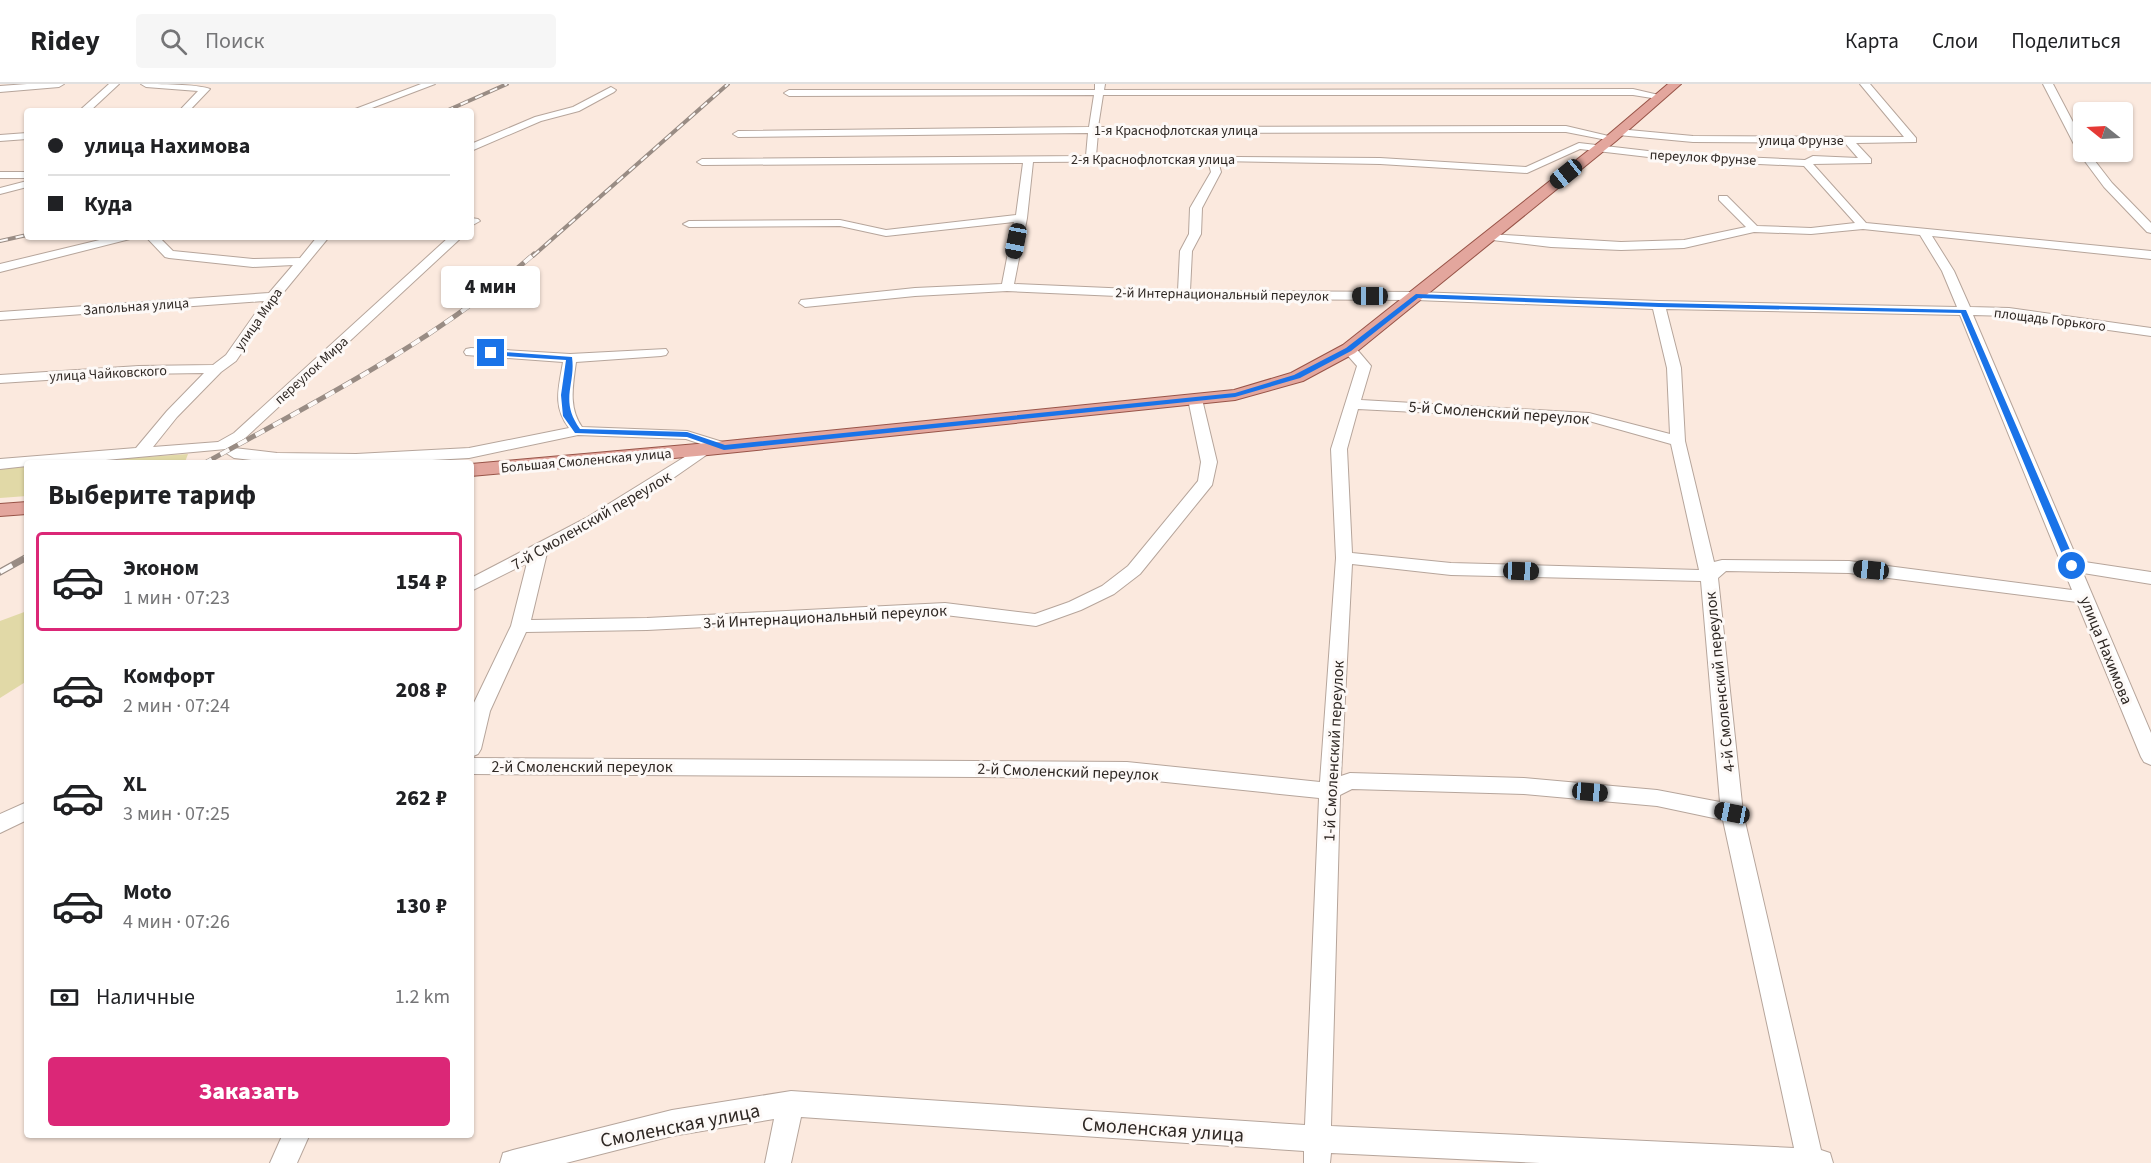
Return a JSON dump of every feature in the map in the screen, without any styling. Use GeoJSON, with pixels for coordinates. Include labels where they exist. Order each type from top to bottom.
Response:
{"type":"FeatureCollection","features":[{"type":"Feature","properties":{"kind":"main road","name":"Большая Смоленская улица"},"geometry":{"type":"LineString","coordinates":[[474,470],[716,448],[1235,395],[1297,377],[1349,349],[1675,84]]}},
{"type":"Feature","properties":{"kind":"main road"},"geometry":{"type":"LineString","coordinates":[[0,510],[24,508]]}},
{"type":"Feature","properties":{"kind":"street"},"geometry":{"type":"LineString","coordinates":[[0,89],[59,84]]}},
{"type":"Feature","properties":{"kind":"street"},"geometry":{"type":"LineString","coordinates":[[87,108],[114,84]]}},
{"type":"Feature","properties":{"kind":"street"},"geometry":{"type":"LineString","coordinates":[[146,84],[205,89],[186,108]]}},
{"type":"Feature","properties":{"kind":"street"},"geometry":{"type":"LineString","coordinates":[[363,108],[430,84]]}},
{"type":"Feature","properties":{"kind":"street","name":"улица Фрунзе"},"geometry":{"type":"LineString","coordinates":[[1610,139],[1912,140],[1865,84]]}},
{"type":"Feature","properties":{"kind":"street"},"geometry":{"type":"LineString","coordinates":[[2048,84],[2082,150],[2108,186],[2151,230]]}},
{"type":"Feature","properties":{"kind":"street"},"geometry":{"type":"LineString","coordinates":[[1091,159],[1099,89]]}},
{"type":"Feature","properties":{"kind":"street"},"geometry":{"type":"LineString","coordinates":[[789,93],[1099,89],[1634,92],[1658,96]]}},
{"type":"Feature","properties":{"kind":"street"},"geometry":{"type":"LineString","coordinates":[[474,146],[538,119],[576,109],[611,90]]}},
{"type":"Feature","properties":{"kind":"street","name":"1-я Краснофлотская улица"},"geometry":{"type":"LineString","coordinates":[[738,134],[1093,130],[1566,129],[1610,139]]}},
{"type":"Feature","properties":{"kind":"street"},"geometry":{"type":"LineString","coordinates":[[0,138],[24,136]]}},
{"type":"Feature","properties":{"kind":"street","name":"переулок Фрунзе"},"geometry":{"type":"LineString","coordinates":[[1610,139],[1674,157],[1807,163],[1813,159],[1867,161],[1848,140]]}},
{"type":"Feature","properties":{"kind":"street","name":"2-я Краснофлотская улица"},"geometry":{"type":"LineString","coordinates":[[702,162],[1212,158],[1380,161],[1527,170],[1579,147],[1610,139]]}},
{"type":"Feature","properties":{"kind":"street"},"geometry":{"type":"LineString","coordinates":[[1184,295],[1185,250],[1195,234],[1196,208],[1216,172],[1212,158]]}},
{"type":"Feature","properties":{"kind":"street"},"geometry":{"type":"LineString","coordinates":[[1007,287],[1021,218],[1028,160]]}},
{"type":"Feature","properties":{"kind":"street"},"geometry":{"type":"LineString","coordinates":[[1807,163],[1863,226]]}},
{"type":"Feature","properties":{"kind":"street"},"geometry":{"type":"LineString","coordinates":[[0,175],[24,175]]}},
{"type":"Feature","properties":{"kind":"street"},"geometry":{"type":"LineString","coordinates":[[0,191],[24,185]]}},
{"type":"Feature","properties":{"kind":"street"},"geometry":{"type":"LineString","coordinates":[[1723,198],[1754,229]]}},
{"type":"Feature","properties":{"kind":"street"},"geometry":{"type":"LineString","coordinates":[[689,224],[840,223],[886,233],[1021,218]]}},
{"type":"Feature","properties":{"kind":"street"},"geometry":{"type":"LineString","coordinates":[[1488,237],[1551,243],[1631,246],[1684,244],[1754,229],[1811,231],[1863,226],[2151,255]]}},
{"type":"Feature","properties":{"kind":"street"},"geometry":{"type":"LineString","coordinates":[[1924,233],[1948,271],[1964,311]]}},
{"type":"Feature","properties":{"kind":"street"},"geometry":{"type":"LineString","coordinates":[[0,268],[114,240]]}},
{"type":"Feature","properties":{"kind":"street"},"geometry":{"type":"LineString","coordinates":[[155,240],[169,254],[253,263],[302,261]]}},
{"type":"Feature","properties":{"kind":"street","name":"улица Мира"},"geometry":{"type":"LineString","coordinates":[[142,451],[172,414],[216,369],[231,358],[273,297],[320,240]]}},
{"type":"Feature","properties":{"kind":"street","name":"переулок Мира"},"geometry":{"type":"LineString","coordinates":[[142,451],[221,446],[238,436],[453,240]]}},
{"type":"Feature","properties":{"kind":"street","name":"2-й Интернациональный переулок"},"geometry":{"type":"LineString","coordinates":[[805,303],[915,292],[1007,287],[1184,295],[1416,296],[1659,305],[1964,311]]}},
{"type":"Feature","properties":{"kind":"street","name":"Запольная улица"},"geometry":{"type":"LineString","coordinates":[[0,316],[273,297]]}},
{"type":"Feature","properties":{"kind":"street","name":"4-й Смоленский переулок"},"geometry":{"type":"LineString","coordinates":[[1659,305],[1674,368],[1678,441],[1709,576],[1732,813],[1810,1162]]}},
{"type":"Feature","properties":{"kind":"street","name":"площадь Горького"},"geometry":{"type":"LineString","coordinates":[[1964,311],[2009,312],[2151,332]]}},
{"type":"Feature","properties":{"kind":"street","name":"улица Нахимова"},"geometry":{"type":"LineString","coordinates":[[1964,311],[2151,758]]}},
{"type":"Feature","properties":{"kind":"street","name":"1-й Смоленский переулок"},"geometry":{"type":"LineString","coordinates":[[1317,1151],[1330,791],[1344,558],[1339,449],[1364,366],[1349,349]]}},
{"type":"Feature","properties":{"kind":"street"},"geometry":{"type":"LineString","coordinates":[[471,352],[570,358],[661,352]]}},
{"type":"Feature","properties":{"kind":"street"},"geometry":{"type":"LineString","coordinates":[[570,358],[565,395],[567,416],[578,431]]}},
{"type":"Feature","properties":{"kind":"street","name":"улица Чайковского"},"geometry":{"type":"LineString","coordinates":[[0,379],[140,370],[216,369]]}},
{"type":"Feature","properties":{"kind":"street","name":"3-й Интернациональный переулок"},"geometry":{"type":"LineString","coordinates":[[520,626],[659,624],[945,609],[1036,620],[1075,606],[1108,590],[1134,570],[1206,482],[1209,462],[1195,399]]}},
{"type":"Feature","properties":{"kind":"street","name":"5-й Смоленский переулок"},"geometry":{"type":"LineString","coordinates":[[1352,404],[1589,417],[1637,428],[1678,441]]}},
{"type":"Feature","properties":{"kind":"street"},"geometry":{"type":"LineString","coordinates":[[234,453],[277,458],[356,459],[469,453],[578,431],[687,435],[716,448]]}},
{"type":"Feature","properties":{"kind":"street","name":"7-й Смоленский переулок"},"geometry":{"type":"LineString","coordinates":[[474,584],[539,552],[716,448]]}},
{"type":"Feature","properties":{"kind":"street"},"geometry":{"type":"LineString","coordinates":[[44,460],[142,451]]}},
{"type":"Feature","properties":{"kind":"street"},"geometry":{"type":"LineString","coordinates":[[0,464],[24,462]]}},
{"type":"Feature","properties":{"kind":"street"},"geometry":{"type":"LineString","coordinates":[[474,736],[480,711],[520,626],[539,552]]}},
{"type":"Feature","properties":{"kind":"street"},"geometry":{"type":"LineString","coordinates":[[1344,558],[1451,569],[1709,576],[1722,565],[1849,567],[2085,597]]}},
{"type":"Feature","properties":{"kind":"street"},"geometry":{"type":"LineString","coordinates":[[2072,566],[2151,578]]}},
{"type":"Feature","properties":{"kind":"street","name":"2-й Смоленский переулок"},"geometry":{"type":"LineString","coordinates":[[474,766],[1127,770],[1330,791],[1350,781],[1524,786],[1657,798],[1732,813]]}},
{"type":"Feature","properties":{"kind":"street"},"geometry":{"type":"LineString","coordinates":[[0,824],[24,812]]}},
{"type":"Feature","properties":{"kind":"street"},"geometry":{"type":"LineString","coordinates":[[778,1163],[791,1104]]}},
{"type":"Feature","properties":{"kind":"street","name":"Смоленская улица"},"geometry":{"type":"LineString","coordinates":[[513,1163],[672,1123],[791,1104],[1317,1151],[1820,1163]]}},
{"type":"Feature","properties":{"kind":"street"},"geometry":{"type":"LineString","coordinates":[[284,1163],[295,1138]]}},
{"type":"Feature","properties":{"kind":"shaded area"},"geometry":{"type":"Polygon","coordinates":[[[188,454],[186,460],[102,460],[188,454]]]}},
{"type":"Feature","properties":{"kind":"shaded area"},"geometry":{"type":"Polygon","coordinates":[[[24,465],[24,496],[0,498],[0,466],[24,465]]]}},
{"type":"Feature","properties":{"kind":"shaded area"},"geometry":{"type":"Polygon","coordinates":[[[24,612],[24,683],[0,698],[0,621],[24,612]]]}},
{"type":"Feature","properties":{"kind":"railway"},"geometry":{"type":"LineString","coordinates":[[453,108],[507,84]]}},
{"type":"Feature","properties":{"kind":"railway"},"geometry":{"type":"LineString","coordinates":[[533,256],[728,84]]}},
{"type":"Feature","properties":{"kind":"railway"},"geometry":{"type":"LineString","coordinates":[[0,241],[24,236]]}},
{"type":"Feature","properties":{"kind":"railway"},"geometry":{"type":"LineString","coordinates":[[210,460],[332,393],[416,342],[457,315],[534,254]]}},
{"type":"Feature","properties":{"kind":"railway"},"geometry":{"type":"LineString","coordinates":[[0,572],[24,559]]}},
{"type":"Feature","properties":{"kind":"route"},"geometry":{"type":"LineString","coordinates":[[491,353],[570,358],[565,395],[567,416],[578,431],[687,435],[724,447],[1235,395],[1297,377],[1349,349],[1416,296],[1659,305],[1964,311],[2072,566]]}}]}
